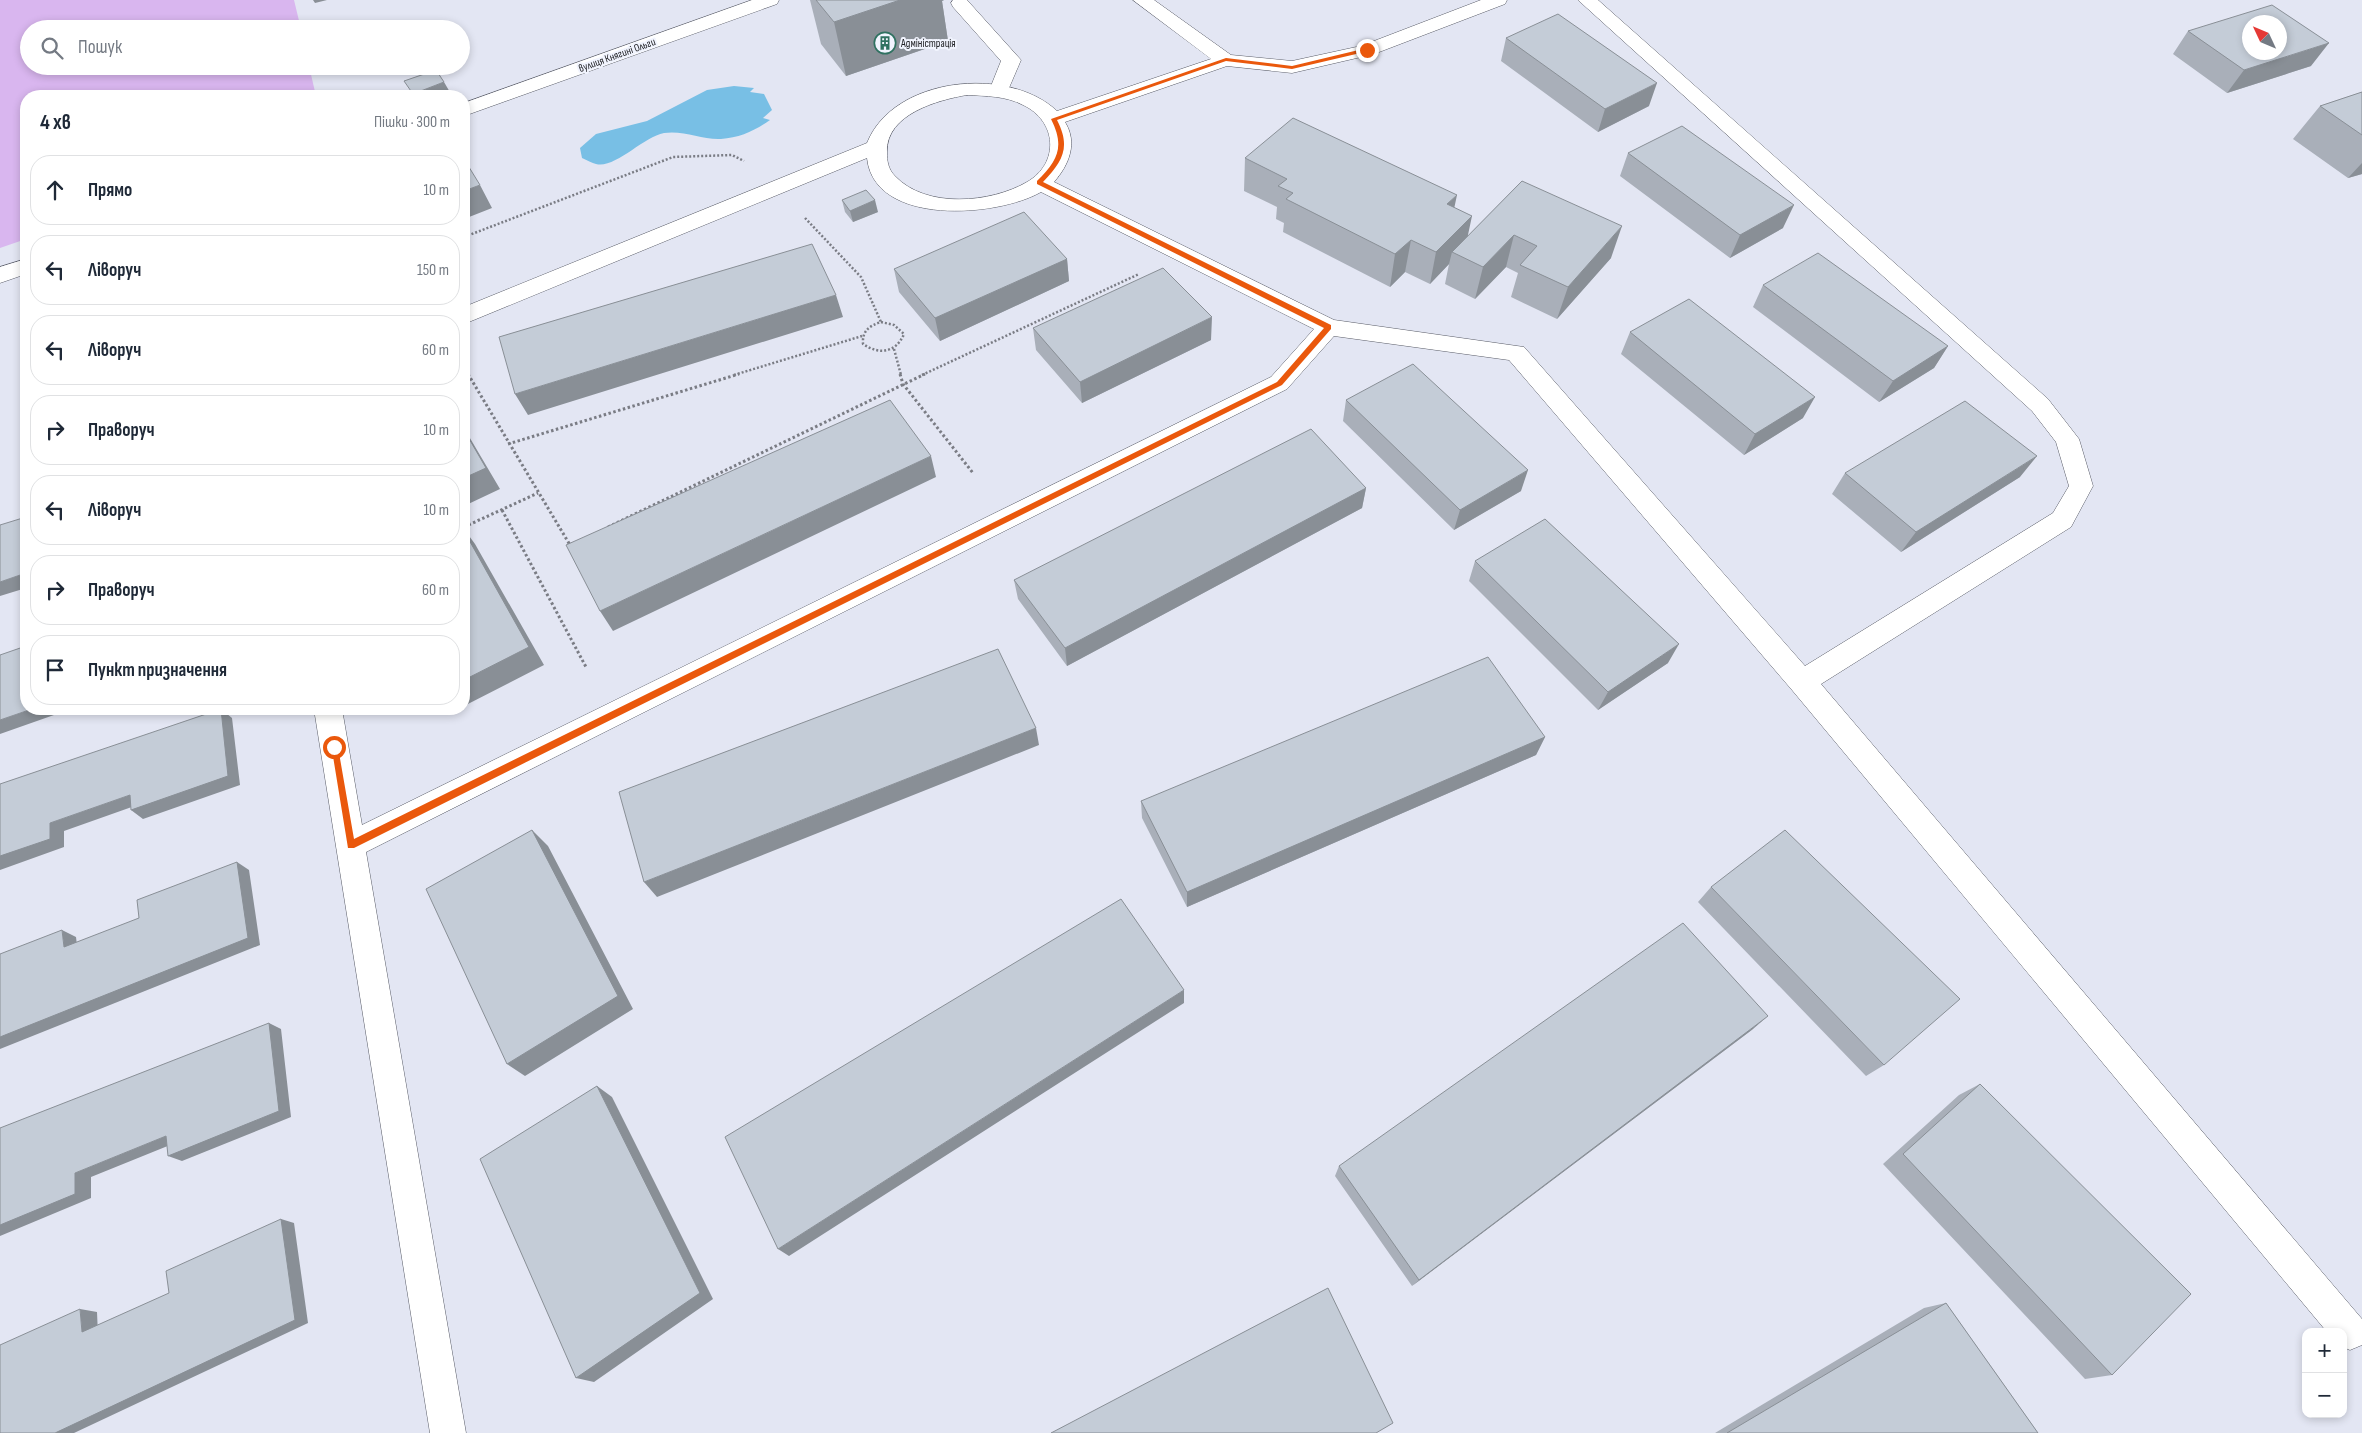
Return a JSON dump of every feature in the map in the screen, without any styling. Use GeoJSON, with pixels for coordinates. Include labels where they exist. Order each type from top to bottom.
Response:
{"type":"FeatureCollection","features":[{"type":"Feature","properties":{"kind":"street","name":"вулиця Княгині Ольги"},"geometry":{"type":"LineString","coordinates":[[470,108],[770,0]]}},
{"type":"Feature","properties":{"kind":"street"},"geometry":{"type":"LineString","coordinates":[[1142,0],[1226,60]]}},
{"type":"Feature","properties":{"kind":"street"},"geometry":{"type":"LineString","coordinates":[[1054,119],[1226,60],[1292,67],[1367,50],[1498,0]]}},
{"type":"Feature","properties":{"kind":"street"},"geometry":{"type":"LineString","coordinates":[[1587,0],[2040,405],[2067,439],[2081,486],[2062,520],[1802,682]]}},
{"type":"Feature","properties":{"kind":"street"},"geometry":{"type":"LineString","coordinates":[[960,4],[1011,60],[999,91]]}},
{"type":"Feature","properties":{"kind":"street"},"geometry":{"type":"LineString","coordinates":[[967,89],[999,91],[1027,99],[1042,108],[1054,119],[1061,134],[1061,151],[1054,168],[1039,183],[1019,195],[994,203],[966,207],[939,205],[915,198],[895,188],[883,175],[877,162],[876,147],[882,132],[892,119],[907,107],[926,98],[967,89]]}},
{"type":"Feature","properties":{"kind":"street"},"geometry":{"type":"LineString","coordinates":[[470,314],[876,147]]}},
{"type":"Feature","properties":{"kind":"street"},"geometry":{"type":"LineString","coordinates":[[1039,183],[1329,327],[1516,353],[1802,682],[2350,1332]]}},
{"type":"Feature","properties":{"kind":"street"},"geometry":{"type":"LineString","coordinates":[[0,275],[20,268]]}},
{"type":"Feature","properties":{"kind":"street"},"geometry":{"type":"LineString","coordinates":[[351,845],[1279,383],[1329,327]]}},
{"type":"Feature","properties":{"kind":"street"},"geometry":{"type":"LineString","coordinates":[[329,715],[448,1433]]}},
{"type":"Feature","properties":{"kind":"path"},"geometry":{"type":"LineString","coordinates":[[470,235],[673,157],[732,155],[747,163]]}},
{"type":"Feature","properties":{"kind":"path"},"geometry":{"type":"LineString","coordinates":[[805,218],[862,277],[881,322]]}},
{"type":"Feature","properties":{"kind":"path"},"geometry":{"type":"LineString","coordinates":[[605,528],[1142,272]]}},
{"type":"Feature","properties":{"kind":"path"},"geometry":{"type":"LineString","coordinates":[[881,322],[892,323],[900,328],[904,334],[901,342],[894,349],[882,352],[870,350],[863,344],[862,336],[865,330],[881,322]]}},
{"type":"Feature","properties":{"kind":"path"},"geometry":{"type":"LineString","coordinates":[[508,444],[862,336]]}},
{"type":"Feature","properties":{"kind":"path"},"geometry":{"type":"LineString","coordinates":[[894,349],[904,384],[973,473]]}},
{"type":"Feature","properties":{"kind":"path"},"geometry":{"type":"LineString","coordinates":[[470,378],[570,545],[579,541]]}},
{"type":"Feature","properties":{"kind":"path"},"geometry":{"type":"LineString","coordinates":[[470,524],[539,493]]}},
{"type":"Feature","properties":{"kind":"path"},"geometry":{"type":"LineString","coordinates":[[502,510],[586,667]]}},
{"type":"Feature","properties":{"kind":"shaded area"},"geometry":{"type":"Polygon","coordinates":[[[0,0],[294,0],[299,20],[20,20],[20,75],[311,75],[315,90],[20,90],[20,241],[0,248],[0,0]]]}},
{"type":"Feature","properties":{"kind":"water"},"geometry":{"type":"Polygon","coordinates":[[[734,86],[754,88],[750,92],[764,94],[772,110],[763,118],[770,120],[747,133],[721,139],[671,132],[664,133],[647,140],[612,162],[604,164],[596,164],[582,158],[580,148],[596,134],[647,121],[707,90],[734,86]]]}},
{"type":"Feature","properties":{"kind":"building"},"geometry":{"type":"Polygon","coordinates":[[[816,0],[900,0],[834,22],[816,0]]]}},
{"type":"Feature","properties":{"kind":"building"},"geometry":{"type":"Polygon","coordinates":[[[2272,5],[2287,15],[2242,15],[2242,60],[2275,60],[2244,70],[2188,31],[2272,5]]]}},
{"type":"Feature","properties":{"kind":"building"},"geometry":{"type":"Polygon","coordinates":[[[1558,14],[1657,83],[1605,109],[1506,38],[1558,14]]]}},
{"type":"Feature","properties":{"kind":"building"},"geometry":{"type":"Polygon","coordinates":[[[2287,15],[2329,43],[2287,56],[2287,15]]]}},
{"type":"Feature","properties":{"kind":"building"},"geometry":{"type":"Polygon","coordinates":[[[421,75],[439,75],[444,82],[423,90],[410,90],[404,81],[421,75]]]}},
{"type":"Feature","properties":{"kind":"building"},"geometry":{"type":"Polygon","coordinates":[[[2362,92],[2362,135],[2320,106],[2362,92]]]}},
{"type":"Feature","properties":{"kind":"building"},"geometry":{"type":"Polygon","coordinates":[[[1293,118],[1457,195],[1447,204],[1472,216],[1436,252],[1411,240],[1395,254],[1286,199],[1293,193],[1278,186],[1287,179],[1245,158],[1293,118]]]}},
{"type":"Feature","properties":{"kind":"building"},"geometry":{"type":"Polygon","coordinates":[[[1682,126],[1794,205],[1740,235],[1628,153],[1682,126]]]}},
{"type":"Feature","properties":{"kind":"building"},"geometry":{"type":"Polygon","coordinates":[[[470,169],[480,185],[470,189],[470,169]]]}},
{"type":"Feature","properties":{"kind":"building"},"geometry":{"type":"Polygon","coordinates":[[[1522,181],[1622,226],[1568,287],[1520,265],[1537,246],[1514,235],[1483,267],[1452,252],[1522,181]]]}},
{"type":"Feature","properties":{"kind":"building"},"geometry":{"type":"Polygon","coordinates":[[[866,190],[875,200],[850,211],[842,200],[866,190]]]}},
{"type":"Feature","properties":{"kind":"building"},"geometry":{"type":"Polygon","coordinates":[[[1024,212],[1067,259],[935,318],[894,269],[1024,212]]]}},
{"type":"Feature","properties":{"kind":"building"},"geometry":{"type":"Polygon","coordinates":[[[812,244],[836,295],[515,394],[499,337],[812,244]]]}},
{"type":"Feature","properties":{"kind":"building"},"geometry":{"type":"Polygon","coordinates":[[[1818,253],[1948,346],[1893,381],[1763,285],[1818,253]]]}},
{"type":"Feature","properties":{"kind":"building"},"geometry":{"type":"Polygon","coordinates":[[[1163,268],[1212,317],[1080,382],[1033,328],[1163,268]]]}},
{"type":"Feature","properties":{"kind":"building"},"geometry":{"type":"Polygon","coordinates":[[[1689,299],[1815,397],[1755,434],[1630,332],[1689,299]]]}},
{"type":"Feature","properties":{"kind":"building"},"geometry":{"type":"Polygon","coordinates":[[[1413,364],[1528,470],[1460,510],[1346,400],[1413,364]]]}},
{"type":"Feature","properties":{"kind":"building"},"geometry":{"type":"Polygon","coordinates":[[[890,400],[931,456],[600,611],[566,545],[890,400]]]}},
{"type":"Feature","properties":{"kind":"building"},"geometry":{"type":"Polygon","coordinates":[[[1965,401],[2037,456],[1916,532],[1845,473],[1965,401]]]}},
{"type":"Feature","properties":{"kind":"building"},"geometry":{"type":"Polygon","coordinates":[[[1311,429],[1366,488],[1065,648],[1014,580],[1311,429]]]}},
{"type":"Feature","properties":{"kind":"building"},"geometry":{"type":"Polygon","coordinates":[[[470,440],[486,468],[470,475],[470,440]]]}},
{"type":"Feature","properties":{"kind":"building"},"geometry":{"type":"Polygon","coordinates":[[[20,519],[20,575],[0,582],[0,525],[20,519]]]}},
{"type":"Feature","properties":{"kind":"building"},"geometry":{"type":"Polygon","coordinates":[[[1545,519],[1679,644],[1608,692],[1475,561],[1545,519]]]}},
{"type":"Feature","properties":{"kind":"building"},"geometry":{"type":"Polygon","coordinates":[[[470,542],[529,647],[470,677],[470,542]]]}},
{"type":"Feature","properties":{"kind":"building"},"geometry":{"type":"Polygon","coordinates":[[[20,648],[20,713],[0,720],[0,655],[20,648]]]}},
{"type":"Feature","properties":{"kind":"building"},"geometry":{"type":"Polygon","coordinates":[[[998,649],[1036,728],[644,882],[619,792],[998,649]]]}},
{"type":"Feature","properties":{"kind":"building"},"geometry":{"type":"Polygon","coordinates":[[[1488,657],[1545,737],[1187,892],[1141,801],[1488,657]]]}},
{"type":"Feature","properties":{"kind":"building"},"geometry":{"type":"Polygon","coordinates":[[[203,715],[222,715],[228,776],[131,810],[130,795],[50,823],[50,839],[0,856],[0,784],[203,715]]]}},
{"type":"Feature","properties":{"kind":"building"},"geometry":{"type":"Polygon","coordinates":[[[532,830],[618,996],[507,1064],[426,889],[532,830]]]}},
{"type":"Feature","properties":{"kind":"building"},"geometry":{"type":"Polygon","coordinates":[[[1785,830],[1960,999],[1884,1065],[1711,887],[1785,830]]]}},
{"type":"Feature","properties":{"kind":"building"},"geometry":{"type":"Polygon","coordinates":[[[237,862],[248,938],[0,1037],[0,954],[62,930],[64,947],[139,918],[137,900],[237,862]]]}},
{"type":"Feature","properties":{"kind":"building"},"geometry":{"type":"Polygon","coordinates":[[[1121,899],[1184,990],[778,1249],[725,1137],[1121,899]]]}},
{"type":"Feature","properties":{"kind":"building"},"geometry":{"type":"Polygon","coordinates":[[[1683,923],[1768,1016],[1419,1280],[1339,1166],[1683,923]]]}},
{"type":"Feature","properties":{"kind":"building"},"geometry":{"type":"Polygon","coordinates":[[[269,1023],[279,1111],[168,1156],[166,1136],[75,1173],[75,1194],[0,1225],[0,1128],[269,1023]]]}},
{"type":"Feature","properties":{"kind":"building"},"geometry":{"type":"Polygon","coordinates":[[[1980,1084],[2191,1294],[2112,1375],[1903,1154],[1980,1084]]]}},
{"type":"Feature","properties":{"kind":"building"},"geometry":{"type":"Polygon","coordinates":[[[597,1086],[700,1293],[576,1378],[480,1159],[597,1086]]]}},
{"type":"Feature","properties":{"kind":"building"},"geometry":{"type":"Polygon","coordinates":[[[281,1219],[295,1320],[55,1433],[0,1433],[0,1345],[80,1309],[82,1332],[169,1293],[166,1271],[281,1219]]]}},
{"type":"Feature","properties":{"kind":"building"},"geometry":{"type":"Polygon","coordinates":[[[1328,1288],[1393,1423],[1376,1433],[1051,1433],[1328,1288]]]}},
{"type":"Feature","properties":{"kind":"building"},"geometry":{"type":"Polygon","coordinates":[[[1946,1303],[2038,1433],[1727,1433],[1946,1303]]]}},
{"type":"Feature","properties":{"kind":"place","name":"Адміністрація"},"geometry":{"type":"Point","coordinates":[885,43]}},
{"type":"Feature","properties":{"kind":"route"},"geometry":{"type":"LineString","coordinates":[[334,747],[351,845],[1279,383],[1329,327],[1039,183],[1054,168],[1061,151],[1061,134],[1054,119],[1226,60],[1292,67],[1367,50]]}}]}
